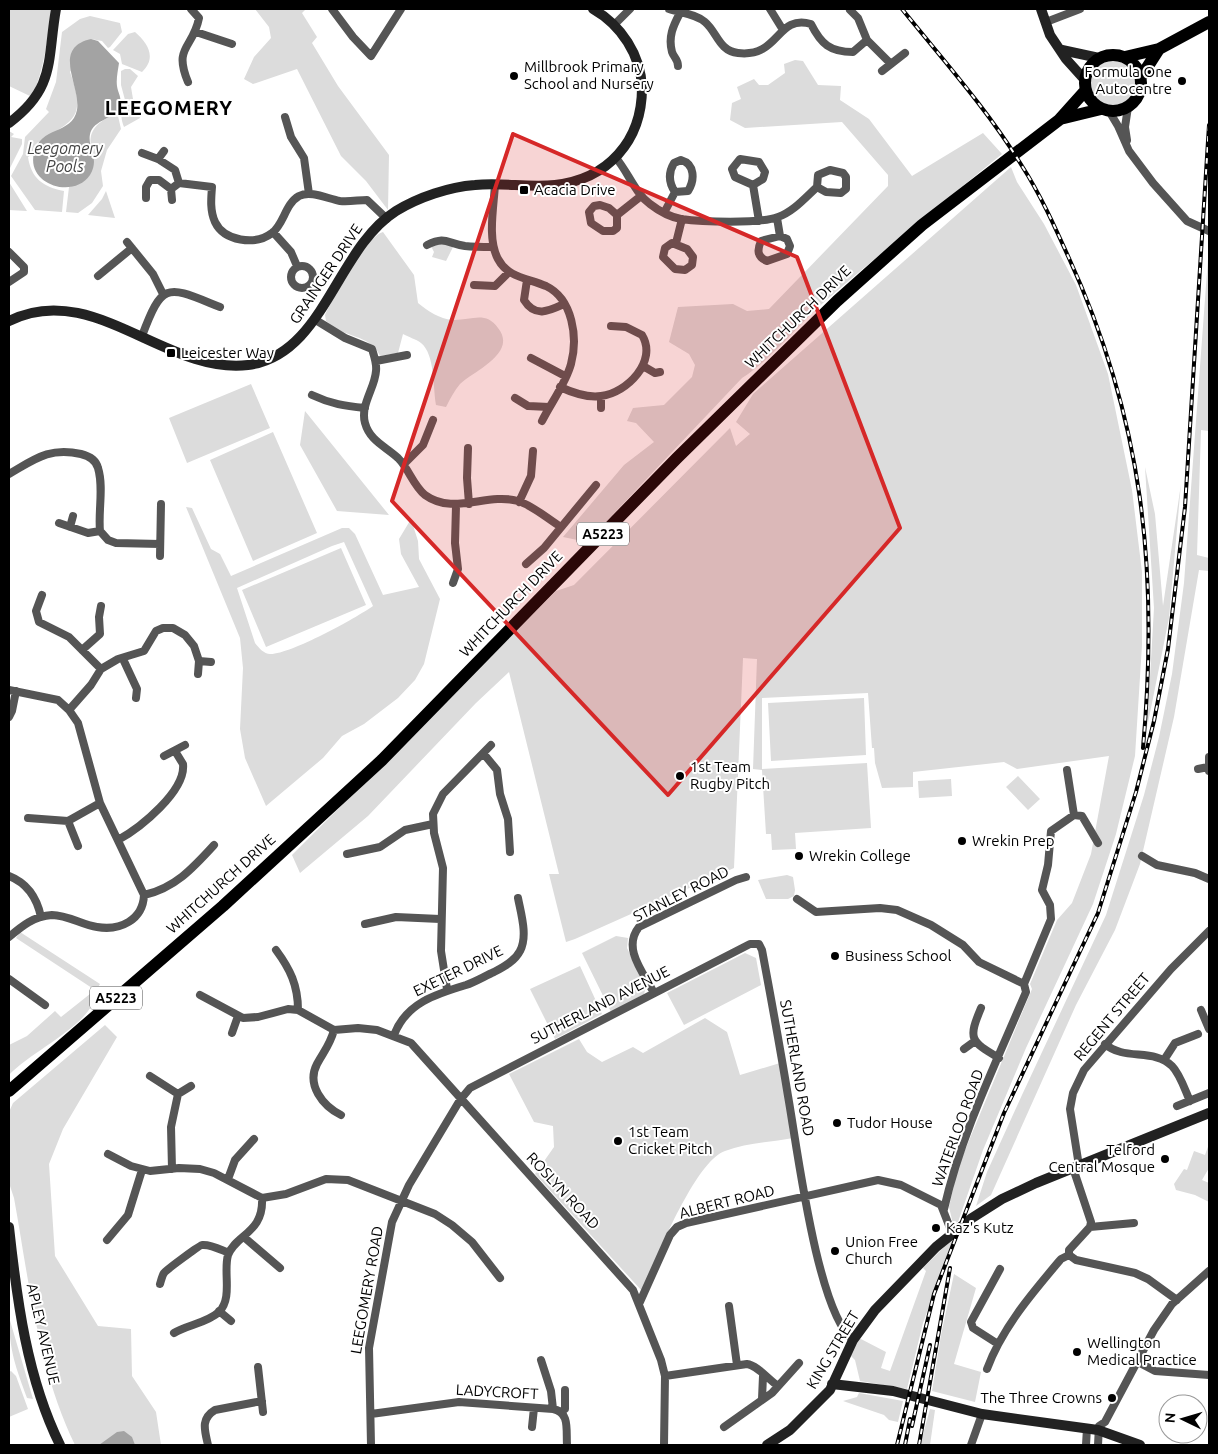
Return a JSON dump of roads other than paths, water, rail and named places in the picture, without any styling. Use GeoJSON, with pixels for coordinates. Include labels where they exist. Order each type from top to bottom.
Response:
{"type":"FeatureCollection","features":[{"type":"Feature","properties":{"kind":"main road"},"geometry":{"type":"LineString","coordinates":[[1125,57],[1138,68],[1141,76],[1141,89],[1136,100],[1128,107],[1119,111],[1105,110],[1091,101],[1085,85],[1092,63],[1107,55],[1125,57],[1159,49],[1209,22]]}},
{"type":"Feature","properties":{"kind":"main road"},"geometry":{"type":"LineString","coordinates":[[1141,76],[1159,49]]}},
{"type":"Feature","properties":{"kind":"main road","name":"WHITCHURCH DRIVE"},"geometry":{"type":"LineString","coordinates":[[9,1091],[222,906],[382,760],[677,458],[837,301],[922,225],[1059,120],[1085,85]]}},
{"type":"Feature","properties":{"kind":"main road","name":"WHITCHURCH DRIVE"},"geometry":{"type":"LineString","coordinates":[[1059,120],[1105,110]]}},
{"type":"Feature","properties":{"kind":"street"},"geometry":{"type":"LineString","coordinates":[[9,123],[30,106],[41,89],[49,68],[56,9]]}},
{"type":"Feature","properties":{"kind":"street"},"geometry":{"type":"LineString","coordinates":[[188,82],[181,66],[182,52],[196,32],[199,18],[191,9]]}},
{"type":"Feature","properties":{"kind":"street"},"geometry":{"type":"LineString","coordinates":[[332,9],[353,37],[371,56],[402,9]]}},
{"type":"Feature","properties":{"kind":"street","name":"GRAINGER DRIVE"},"geometry":{"type":"LineString","coordinates":[[9,321],[35,311],[54,309],[79,313],[205,361],[231,366],[249,365],[284,351],[305,333],[367,237],[386,219],[412,203],[434,194],[458,188],[495,184],[544,186],[565,183],[588,176],[616,158],[628,143],[639,119],[642,85],[638,63],[632,48],[614,25],[593,9]]}},
{"type":"Feature","properties":{"kind":"street"},"geometry":{"type":"LineString","coordinates":[[614,25],[630,9]]}},
{"type":"Feature","properties":{"kind":"street"},"geometry":{"type":"LineString","coordinates":[[669,9],[706,22],[724,47],[735,53],[746,54],[769,47],[791,23],[801,21],[811,24],[824,46],[840,52],[853,52],[867,40]]}},
{"type":"Feature","properties":{"kind":"street"},"geometry":{"type":"LineString","coordinates":[[770,9],[784,30]]}},
{"type":"Feature","properties":{"kind":"street"},"geometry":{"type":"LineString","coordinates":[[1041,9],[1050,35],[1085,85]]}},
{"type":"Feature","properties":{"kind":"street"},"geometry":{"type":"LineString","coordinates":[[1046,22],[1080,9]]}},
{"type":"Feature","properties":{"kind":"street"},"geometry":{"type":"LineString","coordinates":[[850,10],[858,18],[867,40],[891,64]]}},
{"type":"Feature","properties":{"kind":"street"},"geometry":{"type":"LineString","coordinates":[[678,66],[677,59],[673,53],[670,32],[680,13]]}},
{"type":"Feature","properties":{"kind":"street"},"geometry":{"type":"LineString","coordinates":[[196,32],[232,44]]}},
{"type":"Feature","properties":{"kind":"street"},"geometry":{"type":"LineString","coordinates":[[1062,50],[1099,58]]}},
{"type":"Feature","properties":{"kind":"street"},"geometry":{"type":"LineString","coordinates":[[882,71],[905,53]]}},
{"type":"Feature","properties":{"kind":"street"},"geometry":{"type":"LineString","coordinates":[[1128,107],[1125,127],[1129,151]]}},
{"type":"Feature","properties":{"kind":"street"},"geometry":{"type":"LineString","coordinates":[[1105,110],[1118,126],[1129,151],[1154,183],[1187,220],[1209,231]]}},
{"type":"Feature","properties":{"kind":"street"},"geometry":{"type":"LineString","coordinates":[[285,117],[291,137],[304,158],[309,194]]}},
{"type":"Feature","properties":{"kind":"street"},"geometry":{"type":"LineString","coordinates":[[158,159],[164,151]]}},
{"type":"Feature","properties":{"kind":"street"},"geometry":{"type":"LineString","coordinates":[[142,153],[158,159],[175,170],[179,183]]}},
{"type":"Feature","properties":{"kind":"street"},"geometry":{"type":"LineString","coordinates":[[616,158],[641,196],[664,213],[682,219],[759,222],[777,218],[799,204],[818,187]]}},
{"type":"Feature","properties":{"kind":"street"},"geometry":{"type":"LineString","coordinates":[[146,198],[146,187],[150,180],[159,180],[171,189],[172,200]]}},
{"type":"Feature","properties":{"kind":"street"},"geometry":{"type":"LineString","coordinates":[[171,189],[179,183],[212,184],[211,209],[220,231],[233,238],[250,241],[273,232],[291,204],[299,196],[309,194],[342,201],[367,200],[386,219]]}},
{"type":"Feature","properties":{"kind":"street"},"geometry":{"type":"LineString","coordinates":[[495,184],[493,247],[499,261],[509,272],[552,289],[564,304],[571,320],[574,341],[571,365],[542,421]]}},
{"type":"Feature","properties":{"kind":"street"},"geometry":{"type":"LineString","coordinates":[[753,185],[759,222]]}},
{"type":"Feature","properties":{"kind":"street"},"geometry":{"type":"LineString","coordinates":[[664,213],[675,192]]}},
{"type":"Feature","properties":{"kind":"street"},"geometry":{"type":"LineString","coordinates":[[617,215],[641,196]]}},
{"type":"Feature","properties":{"kind":"street"},"geometry":{"type":"LineString","coordinates":[[777,218],[780,236]]}},
{"type":"Feature","properties":{"kind":"street"},"geometry":{"type":"LineString","coordinates":[[676,244],[682,219]]}},
{"type":"Feature","properties":{"kind":"street"},"geometry":{"type":"LineString","coordinates":[[273,232],[291,252],[297,266]]}},
{"type":"Feature","properties":{"kind":"street"},"geometry":{"type":"LineString","coordinates":[[426,245],[439,239],[449,240],[463,246],[493,247]]}},
{"type":"Feature","properties":{"kind":"street"},"geometry":{"type":"LineString","coordinates":[[127,242],[153,274],[163,294]]}},
{"type":"Feature","properties":{"kind":"street"},"geometry":{"type":"LineString","coordinates":[[98,276],[132,248]]}},
{"type":"Feature","properties":{"kind":"street"},"geometry":{"type":"LineString","coordinates":[[9,252],[24,267],[24,272],[9,282]]}},
{"type":"Feature","properties":{"kind":"street"},"geometry":{"type":"LineString","coordinates":[[474,285],[495,286],[509,272]]}},
{"type":"Feature","properties":{"kind":"street"},"geometry":{"type":"LineString","coordinates":[[526,280],[524,300],[534,311],[544,313],[564,304]]}},
{"type":"Feature","properties":{"kind":"street"},"geometry":{"type":"LineString","coordinates":[[142,336],[153,307],[163,294],[176,291],[220,308]]}},
{"type":"Feature","properties":{"kind":"street"},"geometry":{"type":"LineString","coordinates":[[314,319],[345,338],[372,349],[376,361],[376,372],[365,408],[364,420],[370,436],[404,464],[415,483],[426,495],[438,502],[456,506],[492,498],[519,502],[561,527]]}},
{"type":"Feature","properties":{"kind":"street"},"geometry":{"type":"LineString","coordinates":[[560,387],[585,396],[601,396],[618,390],[643,366],[647,351],[642,335],[626,327],[611,326]]}},
{"type":"Feature","properties":{"kind":"street"},"geometry":{"type":"LineString","coordinates":[[376,361],[407,355]]}},
{"type":"Feature","properties":{"kind":"street"},"geometry":{"type":"LineString","coordinates":[[532,358],[565,376]]}},
{"type":"Feature","properties":{"kind":"street"},"geometry":{"type":"LineString","coordinates":[[643,366],[656,373],[660,372]]}},
{"type":"Feature","properties":{"kind":"street"},"geometry":{"type":"LineString","coordinates":[[312,395],[330,404],[347,408],[365,408]]}},
{"type":"Feature","properties":{"kind":"street"},"geometry":{"type":"LineString","coordinates":[[601,396],[601,408]]}},
{"type":"Feature","properties":{"kind":"street"},"geometry":{"type":"LineString","coordinates":[[515,398],[528,406],[549,407]]}},
{"type":"Feature","properties":{"kind":"street"},"geometry":{"type":"LineString","coordinates":[[404,464],[423,445],[433,420]]}},
{"type":"Feature","properties":{"kind":"street"},"geometry":{"type":"LineString","coordinates":[[468,448],[466,478],[469,504]]}},
{"type":"Feature","properties":{"kind":"street"},"geometry":{"type":"LineString","coordinates":[[9,474],[42,455],[54,452],[64,451],[90,458],[98,466],[100,477],[100,531],[108,540],[116,542],[160,544]]}},
{"type":"Feature","properties":{"kind":"street"},"geometry":{"type":"LineString","coordinates":[[519,502],[531,476],[533,451]]}},
{"type":"Feature","properties":{"kind":"street"},"geometry":{"type":"LineString","coordinates":[[526,564],[544,548],[596,485]]}},
{"type":"Feature","properties":{"kind":"street"},"geometry":{"type":"LineString","coordinates":[[160,556],[161,504]]}},
{"type":"Feature","properties":{"kind":"street"},"geometry":{"type":"LineString","coordinates":[[456,506],[455,543],[458,570],[454,581],[464,581]]}},
{"type":"Feature","properties":{"kind":"street"},"geometry":{"type":"LineString","coordinates":[[70,527],[73,516]]}},
{"type":"Feature","properties":{"kind":"street"},"geometry":{"type":"LineString","coordinates":[[59,523],[88,533],[100,531]]}},
{"type":"Feature","properties":{"kind":"street"},"geometry":{"type":"LineString","coordinates":[[42,595],[36,611],[39,622],[69,637],[101,669]]}},
{"type":"Feature","properties":{"kind":"street"},"geometry":{"type":"LineString","coordinates":[[82,650],[100,634],[99,617],[101,606]]}},
{"type":"Feature","properties":{"kind":"street"},"geometry":{"type":"LineString","coordinates":[[69,710],[91,685],[101,669],[144,651],[156,631],[163,628],[173,628],[185,635],[194,646],[199,660],[198,674]]}},
{"type":"Feature","properties":{"kind":"street"},"geometry":{"type":"LineString","coordinates":[[123,659],[137,689],[136,698]]}},
{"type":"Feature","properties":{"kind":"street"},"geometry":{"type":"LineString","coordinates":[[199,660],[211,662]]}},
{"type":"Feature","properties":{"kind":"street"},"geometry":{"type":"LineString","coordinates":[[9,717],[12,711],[12,691],[58,700],[69,710],[78,723],[100,803],[144,896],[142,908],[134,919],[120,926],[95,927],[65,917],[41,917],[22,926],[9,938]]}},
{"type":"Feature","properties":{"kind":"street"},"geometry":{"type":"LineString","coordinates":[[164,756],[185,745]]}},
{"type":"Feature","properties":{"kind":"street"},"geometry":{"type":"LineString","coordinates":[[447,989],[441,962],[440,919],[444,868],[433,824],[437,803],[443,794],[490,745]]}},
{"type":"Feature","properties":{"kind":"street"},"geometry":{"type":"LineString","coordinates":[[118,840],[138,829],[153,816],[182,778],[183,764],[174,751]]}},
{"type":"Feature","properties":{"kind":"street"},"geometry":{"type":"LineString","coordinates":[[483,753],[497,770],[500,794],[508,819],[510,852]]}},
{"type":"Feature","properties":{"kind":"street"},"geometry":{"type":"LineString","coordinates":[[1198,769],[1209,769],[1209,757]]}},
{"type":"Feature","properties":{"kind":"street"},"geometry":{"type":"LineString","coordinates":[[1067,770],[1074,815],[1082,816],[1098,843]]}},
{"type":"Feature","properties":{"kind":"street"},"geometry":{"type":"LineString","coordinates":[[28,818],[68,822],[100,803]]}},
{"type":"Feature","properties":{"kind":"street","name":"WATERLOO ROAD"},"geometry":{"type":"LineString","coordinates":[[944,1209],[955,1167],[981,1097],[1026,992],[1024,984],[1051,919],[1050,906],[1042,890],[1048,865],[1051,831],[1074,815]]}},
{"type":"Feature","properties":{"kind":"street"},"geometry":{"type":"LineString","coordinates":[[68,822],[78,846]]}},
{"type":"Feature","properties":{"kind":"street"},"geometry":{"type":"LineString","coordinates":[[347,854],[380,847],[405,830],[433,824]]}},
{"type":"Feature","properties":{"kind":"street"},"geometry":{"type":"LineString","coordinates":[[144,896],[171,886],[194,869],[214,845]]}},
{"type":"Feature","properties":{"kind":"street"},"geometry":{"type":"LineString","coordinates":[[199,846],[207,853]]}},
{"type":"Feature","properties":{"kind":"street"},"geometry":{"type":"LineString","coordinates":[[1142,856],[1157,865],[1195,873],[1209,879]]}},
{"type":"Feature","properties":{"kind":"street"},"geometry":{"type":"LineString","coordinates":[[9,876],[21,882],[30,891],[41,917]]}},
{"type":"Feature","properties":{"kind":"street","name":"STANLEY ROAD"},"geometry":{"type":"LineString","coordinates":[[654,993],[631,947],[632,935],[639,927],[736,880],[746,877]]}},
{"type":"Feature","properties":{"kind":"street","name":"EXETER DRIVE"},"geometry":{"type":"LineString","coordinates":[[394,1035],[398,1024],[412,1009],[431,996],[447,989],[467,984],[506,966],[514,959],[521,950],[524,938],[518,898]]}},
{"type":"Feature","properties":{"kind":"street"},"geometry":{"type":"LineString","coordinates":[[797,899],[816,912],[880,908],[897,910],[930,925],[959,942],[985,966],[1024,984]]}},
{"type":"Feature","properties":{"kind":"street"},"geometry":{"type":"LineString","coordinates":[[365,924],[396,917],[440,919]]}},
{"type":"Feature","properties":{"kind":"street","name":"REGENT STREET"},"geometry":{"type":"LineString","coordinates":[[1090,1227],[1091,1222],[1076,1167],[1071,1123],[1071,1100],[1084,1070],[1105,1044],[1171,969],[1209,931]]}},
{"type":"Feature","properties":{"kind":"street","name":"SUTHERLAND AVENUE"},"geometry":{"type":"LineString","coordinates":[[460,1100],[470,1088],[744,946],[759,944]]}},
{"type":"Feature","properties":{"kind":"street","name":"SUTHERLAND ROAD"},"geometry":{"type":"LineString","coordinates":[[759,944],[762,950],[805,1197],[821,1273],[844,1333],[854,1340]]}},
{"type":"Feature","properties":{"kind":"street"},"geometry":{"type":"LineString","coordinates":[[276,950],[288,966],[295,981],[298,993],[298,1010]]}},
{"type":"Feature","properties":{"kind":"street"},"geometry":{"type":"LineString","coordinates":[[9,979],[45,1004]]}},
{"type":"Feature","properties":{"kind":"street"},"geometry":{"type":"LineString","coordinates":[[200,995],[238,1016],[250,1018],[280,1011],[298,1010],[306,1012],[334,1030],[330,1044],[317,1065],[314,1080],[316,1091],[323,1101],[341,1116]]}},
{"type":"Feature","properties":{"kind":"street"},"geometry":{"type":"LineString","coordinates":[[28,1004],[34,996]]}},
{"type":"Feature","properties":{"kind":"street"},"geometry":{"type":"LineString","coordinates":[[964,1049],[974,1041],[972,1031],[981,1008]]}},
{"type":"Feature","properties":{"kind":"street"},"geometry":{"type":"LineString","coordinates":[[1202,1010],[1209,1029]]}},
{"type":"Feature","properties":{"kind":"street"},"geometry":{"type":"LineString","coordinates":[[232,1033],[238,1016]]}},
{"type":"Feature","properties":{"kind":"street","name":"ROSLYN ROAD"},"geometry":{"type":"LineString","coordinates":[[334,1030],[367,1028],[394,1035],[411,1043],[460,1100],[622,1276],[633,1290],[639,1304]]}},
{"type":"Feature","properties":{"kind":"street"},"geometry":{"type":"LineString","coordinates":[[1164,1060],[1175,1044],[1198,1034]]}},
{"type":"Feature","properties":{"kind":"street","name":"WATERLOO ROAD"},"geometry":{"type":"LineString","coordinates":[[974,1041],[999,1058]]}},
{"type":"Feature","properties":{"kind":"street"},"geometry":{"type":"LineString","coordinates":[[1105,1044],[1123,1054],[1164,1060],[1174,1069],[1190,1101]]}},
{"type":"Feature","properties":{"kind":"street"},"geometry":{"type":"LineString","coordinates":[[150,1076],[178,1094]]}},
{"type":"Feature","properties":{"kind":"street"},"geometry":{"type":"LineString","coordinates":[[172,1169],[171,1127],[178,1094],[191,1086]]}},
{"type":"Feature","properties":{"kind":"street"},"geometry":{"type":"LineString","coordinates":[[1177,1106],[1209,1093]]}},
{"type":"Feature","properties":{"kind":"street","name":"LEEGOMERY ROAD"},"geometry":{"type":"LineString","coordinates":[[371,1445],[368,1368],[370,1336],[388,1237],[400,1201],[460,1100]]}},
{"type":"Feature","properties":{"kind":"street","name":"KING STREET"},"geometry":{"type":"LineString","coordinates":[[767,1445],[790,1430],[830,1390],[854,1340],[875,1310],[910,1272],[952,1234],[989,1207],[1076,1167],[1209,1113]]}},
{"type":"Feature","properties":{"kind":"street"},"geometry":{"type":"LineString","coordinates":[[228,1180],[236,1160],[254,1140]]}},
{"type":"Feature","properties":{"kind":"street"},"geometry":{"type":"LineString","coordinates":[[108,1154],[150,1172],[172,1169],[200,1169],[228,1180],[253,1195],[262,1198],[286,1194],[314,1182],[335,1178],[348,1180],[435,1214],[472,1242],[500,1278]]}},
{"type":"Feature","properties":{"kind":"street"},"geometry":{"type":"LineString","coordinates":[[107,1240],[128,1215],[142,1170]]}},
{"type":"Feature","properties":{"kind":"street","name":"ALBERT ROAD"},"geometry":{"type":"LineString","coordinates":[[639,1304],[670,1236],[678,1227],[686,1223],[884,1181],[901,1185],[940,1205],[944,1209]]}},
{"type":"Feature","properties":{"kind":"street"},"geometry":{"type":"LineString","coordinates":[[174,1333],[186,1326],[205,1320],[219,1311],[226,1294],[229,1253],[258,1222],[262,1198]]}},
{"type":"Feature","properties":{"kind":"street"},"geometry":{"type":"LineString","coordinates":[[944,1209],[952,1234]]}},
{"type":"Feature","properties":{"kind":"street"},"geometry":{"type":"LineString","coordinates":[[1069,1255],[1069,1250],[1090,1227],[1134,1224]]}},
{"type":"Feature","properties":{"kind":"street","name":"APLEY AVENUE"},"geometry":{"type":"LineString","coordinates":[[9,1227],[17,1302],[26,1341],[39,1390],[60,1445]]}},
{"type":"Feature","properties":{"kind":"street"},"geometry":{"type":"LineString","coordinates":[[245,1238],[280,1268]]}},
{"type":"Feature","properties":{"kind":"street"},"geometry":{"type":"LineString","coordinates":[[160,1284],[164,1272],[171,1265],[185,1258],[196,1247],[209,1245],[229,1253]]}},
{"type":"Feature","properties":{"kind":"street"},"geometry":{"type":"LineString","coordinates":[[1069,1255],[1076,1260],[1135,1273],[1148,1279],[1177,1300]]}},
{"type":"Feature","properties":{"kind":"street"},"geometry":{"type":"LineString","coordinates":[[988,1369],[998,1344],[1031,1296],[1061,1259],[1069,1255]]}},
{"type":"Feature","properties":{"kind":"street"},"geometry":{"type":"LineString","coordinates":[[998,1344],[973,1328],[971,1322],[1000,1269]]}},
{"type":"Feature","properties":{"kind":"street"},"geometry":{"type":"LineString","coordinates":[[1098,1445],[1101,1426],[1154,1330],[1177,1300],[1209,1271]]}},
{"type":"Feature","properties":{"kind":"street"},"geometry":{"type":"LineString","coordinates":[[639,1304],[661,1360],[665,1376],[664,1445]]}},
{"type":"Feature","properties":{"kind":"street"},"geometry":{"type":"LineString","coordinates":[[729,1306],[737,1365]]}},
{"type":"Feature","properties":{"kind":"street"},"geometry":{"type":"LineString","coordinates":[[219,1311],[231,1321]]}},
{"type":"Feature","properties":{"kind":"street"},"geometry":{"type":"LineString","coordinates":[[541,1360],[550,1392],[552,1409]]}},
{"type":"Feature","properties":{"kind":"street"},"geometry":{"type":"LineString","coordinates":[[1138,1362],[1155,1371],[1209,1375]]}},
{"type":"Feature","properties":{"kind":"street"},"geometry":{"type":"LineString","coordinates":[[726,1426],[736,1421],[778,1386],[799,1363]]}},
{"type":"Feature","properties":{"kind":"street"},"geometry":{"type":"LineString","coordinates":[[665,1376],[751,1364],[763,1376],[778,1386]]}},
{"type":"Feature","properties":{"kind":"street"},"geometry":{"type":"LineString","coordinates":[[258,1367],[263,1412]]}},
{"type":"Feature","properties":{"kind":"street"},"geometry":{"type":"LineString","coordinates":[[762,1399],[763,1376]]}},
{"type":"Feature","properties":{"kind":"street"},"geometry":{"type":"LineString","coordinates":[[832,1384],[893,1391],[982,1414],[1087,1428],[1101,1426],[1140,1445]]}},
{"type":"Feature","properties":{"kind":"street"},"geometry":{"type":"LineString","coordinates":[[565,1390],[565,1409],[562,1411],[565,1416],[567,1445]]}},
{"type":"Feature","properties":{"kind":"street"},"geometry":{"type":"LineString","coordinates":[[208,1445],[204,1425],[209,1413],[214,1410],[262,1401]]}},
{"type":"Feature","properties":{"kind":"street","name":"LADYCROFT"},"geometry":{"type":"LineString","coordinates":[[371,1414],[459,1402],[562,1411]]}},
{"type":"Feature","properties":{"kind":"street"},"geometry":{"type":"LineString","coordinates":[[531,1422],[534,1408]]}},
{"type":"Feature","properties":{"kind":"street"},"geometry":{"type":"LineString","coordinates":[[971,1445],[982,1414]]}},
{"type":"Feature","properties":{"kind":"street"},"geometry":{"type":"LineString","coordinates":[[736,1421],[743,1428]]}},
{"type":"Feature","properties":{"kind":"street"},"geometry":{"type":"LineString","coordinates":[[1086,1445],[1087,1428]]}},
{"type":"Feature","properties":{"kind":"water","name":"Leegomery Pools"},"geometry":{"type":"Polygon","coordinates":[[[91,39],[98,41],[119,63],[117,83],[120,104],[117,111],[97,124],[91,131],[90,142],[94,163],[90,175],[82,183],[73,186],[53,185],[37,173],[33,164],[34,153],[37,144],[43,138],[63,127],[74,118],[77,110],[77,100],[70,69],[70,59],[72,51],[79,44],[91,39]]]}},
{"type":"Feature","properties":{"kind":"water"},"geometry":{"type":"Polygon","coordinates":[[[124,1431],[132,1437],[135,1445],[99,1445],[117,1432],[124,1431]]]}},
{"type":"Feature","properties":{"kind":"railway"},"geometry":{"type":"LineString","coordinates":[[902,9],[980,105],[1029,177],[1068,256],[1093,317],[1114,377],[1129,436],[1140,496],[1146,557],[1149,619],[1143,748]]}},
{"type":"Feature","properties":{"kind":"railway"},"geometry":{"type":"LineString","coordinates":[[897,1445],[934,1294],[1004,1113],[1098,913],[1136,792],[1154,721],[1168,649],[1185,507],[1209,125]]}},
{"type":"Feature","properties":{"kind":"railway"},"geometry":{"type":"LineString","coordinates":[[919,1445],[950,1268]]}},
{"type":"Feature","properties":{"kind":"railway"},"geometry":{"type":"LineString","coordinates":[[912,1426],[930,1345]]}},
{"type":"Feature","properties":{"kind":"railway"},"geometry":{"type":"LineString","coordinates":[[905,1445],[910,1419]]}},
{"type":"Feature","properties":{"kind":"place","name":"Millbrook Primary School and Nursery"},"geometry":{"type":"Point","coordinates":[514,76]}},
{"type":"Feature","properties":{"kind":"place","name":"Formula One Autocentre"},"geometry":{"type":"Point","coordinates":[1182,81]}},
{"type":"Feature","properties":{"kind":"place","name":"Acacia Drive"},"geometry":{"type":"Point","coordinates":[524,190]}},
{"type":"Feature","properties":{"kind":"place","name":"Leicester Way"},"geometry":{"type":"Point","coordinates":[171,353]}},
{"type":"Feature","properties":{"kind":"place","name":"1st Team Rugby Pitch"},"geometry":{"type":"Point","coordinates":[680,776]}},
{"type":"Feature","properties":{"kind":"place","name":"Wrekin Prep"},"geometry":{"type":"Point","coordinates":[962,841]}},
{"type":"Feature","properties":{"kind":"place","name":"Wrekin College"},"geometry":{"type":"Point","coordinates":[799,856]}},
{"type":"Feature","properties":{"kind":"place","name":"Business School"},"geometry":{"type":"Point","coordinates":[835,956]}},
{"type":"Feature","properties":{"kind":"place","name":"Tudor House"},"geometry":{"type":"Point","coordinates":[837,1123]}},
{"type":"Feature","properties":{"kind":"place","name":"1st Team Cricket Pitch"},"geometry":{"type":"Point","coordinates":[618,1141]}},
{"type":"Feature","properties":{"kind":"place","name":"Telford Central Mosque"},"geometry":{"type":"Point","coordinates":[1165,1159]}},
{"type":"Feature","properties":{"kind":"place","name":"Kaz's Kutz"},"geometry":{"type":"Point","coordinates":[936,1228]}},
{"type":"Feature","properties":{"kind":"place","name":"Union Free Church"},"geometry":{"type":"Point","coordinates":[835,1251]}},
{"type":"Feature","properties":{"kind":"place","name":"Wellington Medical Practice"},"geometry":{"type":"Point","coordinates":[1077,1352]}},
{"type":"Feature","properties":{"kind":"place","name":"The Three Crowns"},"geometry":{"type":"Point","coordinates":[1112,1398]}},
{"type":"Feature","properties":{"kind":"district","name":"LEEGOMERY"},"geometry":{"type":"Point","coordinates":[169,108]}}]}
